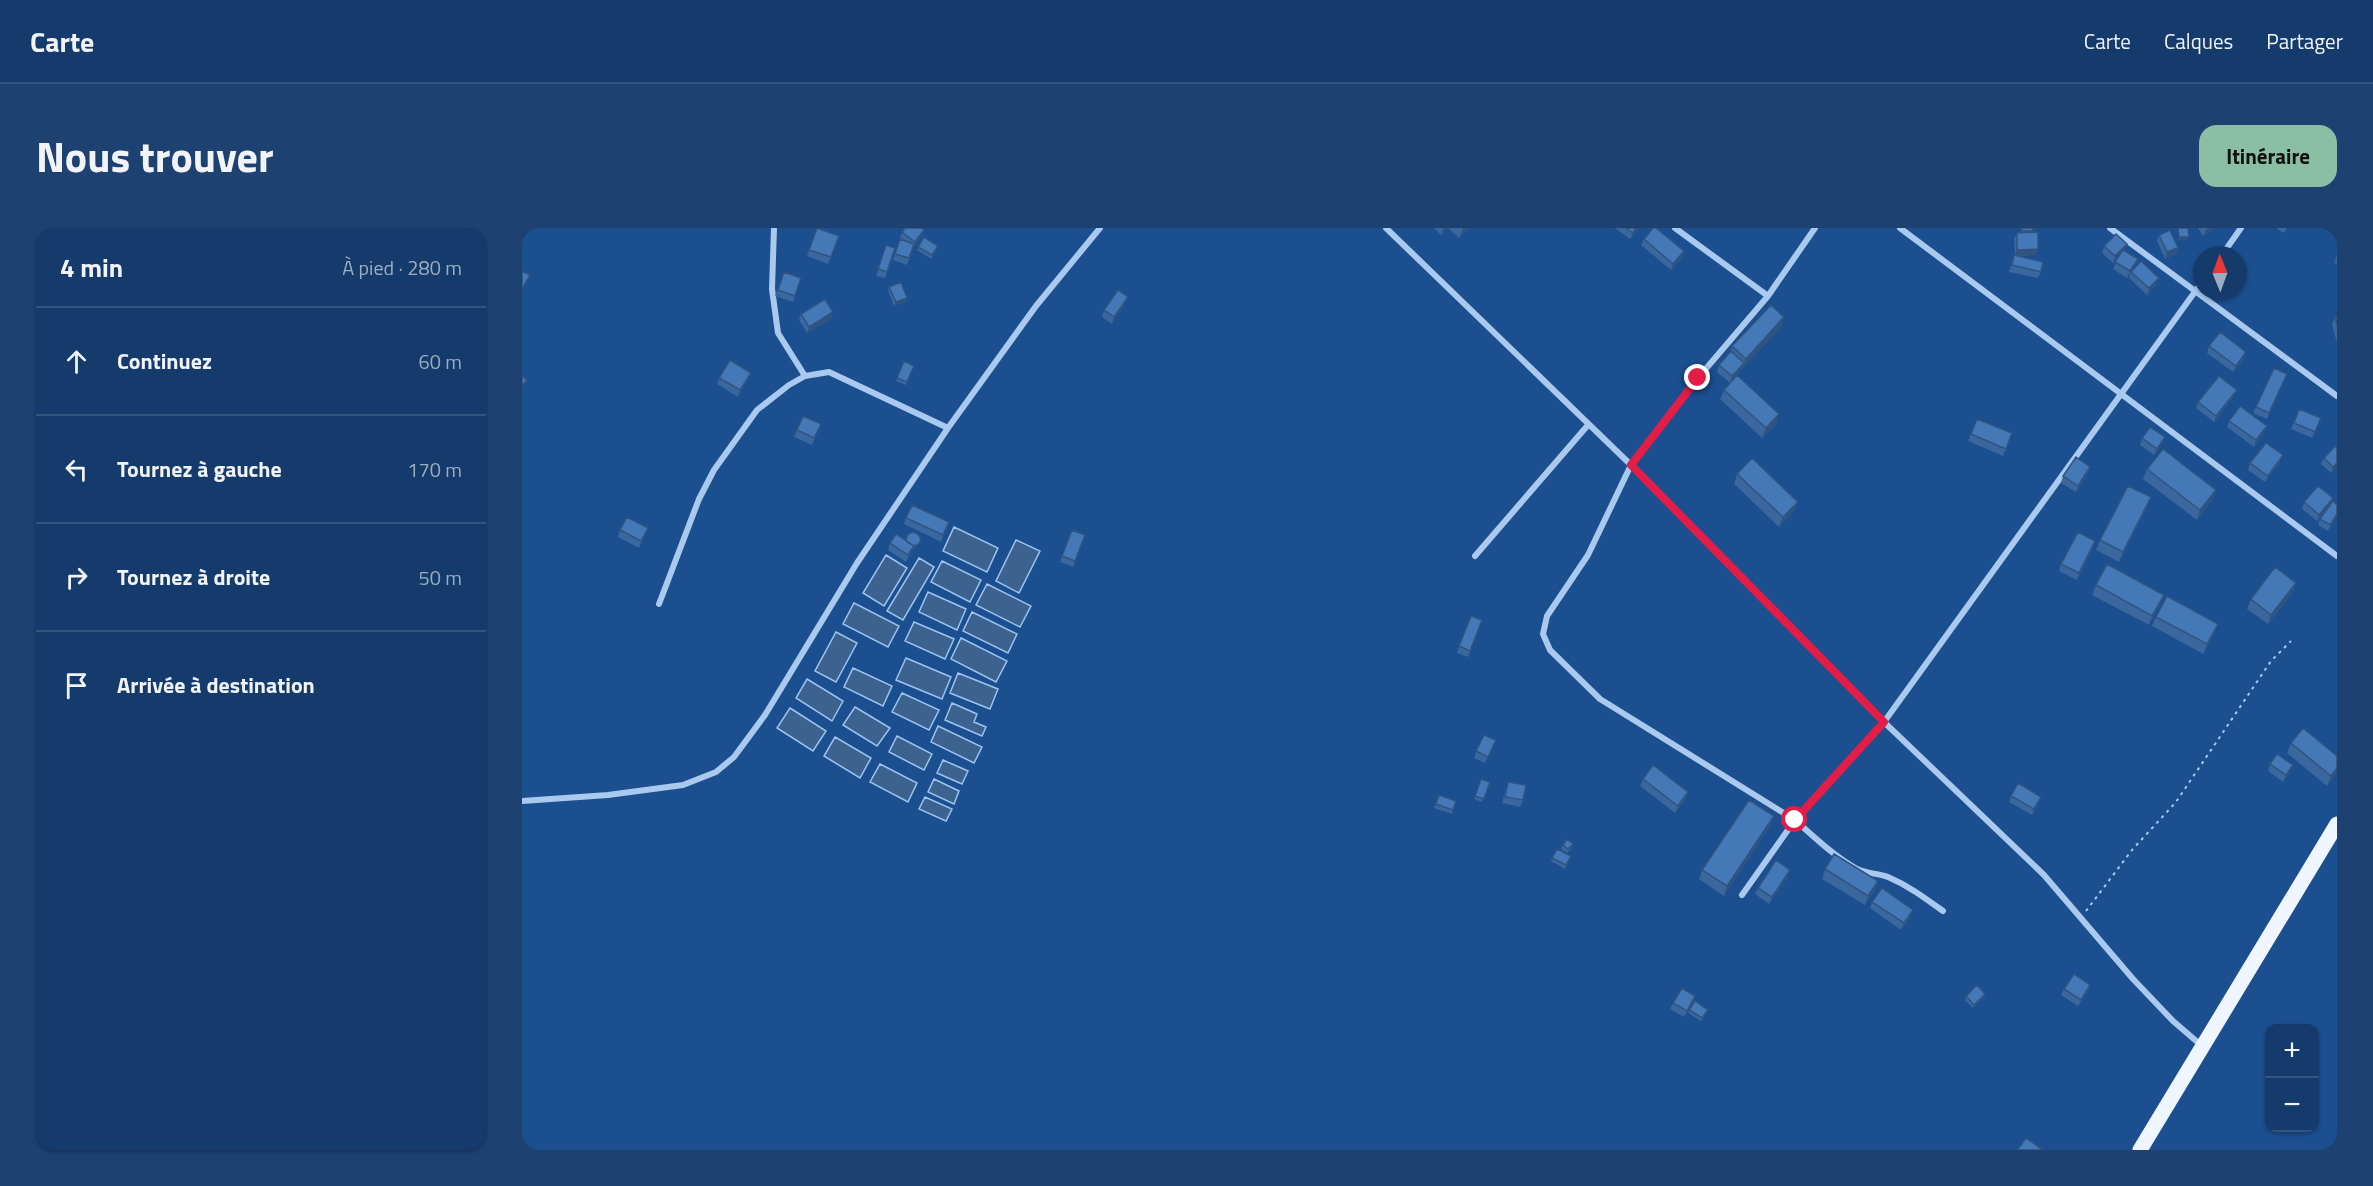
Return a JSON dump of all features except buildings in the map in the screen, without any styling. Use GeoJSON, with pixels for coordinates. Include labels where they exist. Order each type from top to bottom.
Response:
{"type":"FeatureCollection","features":[{"type":"Feature","properties":{"kind":"main road"},"geometry":{"type":"LineString","coordinates":[[2140,1150],[2337,824]]}},
{"type":"Feature","properties":{"kind":"street"},"geometry":{"type":"LineString","coordinates":[[774,228],[772,289],[778,333],[805,376]]}},
{"type":"Feature","properties":{"kind":"street"},"geometry":{"type":"LineString","coordinates":[[522,801],[608,795],[683,784],[716,772],[734,757],[765,715],[857,563],[948,428],[1036,306],[1100,228]]}},
{"type":"Feature","properties":{"kind":"street"},"geometry":{"type":"LineString","coordinates":[[1386,228],[1631,465],[1884,722],[2044,875],[2133,979],[2173,1021],[2203,1047]]}},
{"type":"Feature","properties":{"kind":"street"},"geometry":{"type":"LineString","coordinates":[[1675,228],[1768,296]]}},
{"type":"Feature","properties":{"kind":"street"},"geometry":{"type":"LineString","coordinates":[[1815,228],[1768,296],[1698,378],[1631,465],[1588,555],[1547,616],[1543,633],[1550,650],[1600,699],[1795,820],[1857,869],[1903,884],[1943,911]]}},
{"type":"Feature","properties":{"kind":"street"},"geometry":{"type":"LineString","coordinates":[[1900,228],[2337,556]]}},
{"type":"Feature","properties":{"kind":"street"},"geometry":{"type":"LineString","coordinates":[[2110,228],[2193,290]]}},
{"type":"Feature","properties":{"kind":"street"},"geometry":{"type":"LineString","coordinates":[[2228,246],[2241,228]]}},
{"type":"Feature","properties":{"kind":"street"},"geometry":{"type":"LineString","coordinates":[[1742,895],[1795,820],[1884,722],[2193,294]]}},
{"type":"Feature","properties":{"kind":"street"},"geometry":{"type":"LineString","coordinates":[[2207,300],[2337,396]]}},
{"type":"Feature","properties":{"kind":"street"},"geometry":{"type":"LineString","coordinates":[[659,604],[699,499],[714,470],[757,410],[805,376],[829,372],[948,428]]}},
{"type":"Feature","properties":{"kind":"street"},"geometry":{"type":"LineString","coordinates":[[1475,556],[1588,425]]}},
{"type":"Feature","properties":{"kind":"path"},"geometry":{"type":"LineString","coordinates":[[2080,918],[2132,850],[2176,802],[2238,714],[2271,661],[2291,641]]}},
{"type":"Feature","properties":{"kind":"water"},"geometry":{"type":"Polygon","coordinates":[[[954,527],[998,548],[987,572],[943,551],[954,527]]]}},
{"type":"Feature","properties":{"kind":"water"},"geometry":{"type":"Polygon","coordinates":[[[1016,540],[1040,551],[1019,593],[996,581],[1016,540]]]}},
{"type":"Feature","properties":{"kind":"water"},"geometry":{"type":"Polygon","coordinates":[[[886,555],[907,568],[884,606],[863,593],[886,555]]]}},
{"type":"Feature","properties":{"kind":"water"},"geometry":{"type":"Polygon","coordinates":[[[919,558],[934,567],[903,620],[887,611],[919,558]]]}},
{"type":"Feature","properties":{"kind":"water"},"geometry":{"type":"Polygon","coordinates":[[[942,561],[981,580],[970,602],[931,582],[942,561]]]}},
{"type":"Feature","properties":{"kind":"water"},"geometry":{"type":"Polygon","coordinates":[[[987,584],[1031,606],[1020,627],[976,605],[987,584]]]}},
{"type":"Feature","properties":{"kind":"water"},"geometry":{"type":"Polygon","coordinates":[[[928,592],[966,609],[957,630],[919,612],[928,592]]]}},
{"type":"Feature","properties":{"kind":"water"},"geometry":{"type":"Polygon","coordinates":[[[854,603],[899,626],[888,647],[843,624],[854,603]]]}},
{"type":"Feature","properties":{"kind":"water"},"geometry":{"type":"Polygon","coordinates":[[[972,612],[1017,634],[1008,653],[963,631],[972,612]]]}},
{"type":"Feature","properties":{"kind":"water"},"geometry":{"type":"Polygon","coordinates":[[[914,622],[954,639],[945,659],[905,641],[914,622]]]}},
{"type":"Feature","properties":{"kind":"water"},"geometry":{"type":"Polygon","coordinates":[[[836,632],[857,643],[836,682],[815,671],[836,632]]]}},
{"type":"Feature","properties":{"kind":"water"},"geometry":{"type":"Polygon","coordinates":[[[961,638],[1007,661],[996,682],[951,659],[961,638]]]}},
{"type":"Feature","properties":{"kind":"water"},"geometry":{"type":"Polygon","coordinates":[[[906,658],[951,677],[942,699],[896,680],[906,658]]]}},
{"type":"Feature","properties":{"kind":"water"},"geometry":{"type":"Polygon","coordinates":[[[853,668],[892,686],[883,706],[844,687],[853,668]]]}},
{"type":"Feature","properties":{"kind":"water"},"geometry":{"type":"Polygon","coordinates":[[[958,673],[998,689],[990,709],[950,693],[958,673]]]}},
{"type":"Feature","properties":{"kind":"water"},"geometry":{"type":"Polygon","coordinates":[[[807,679],[843,701],[832,721],[796,698],[807,679]]]}},
{"type":"Feature","properties":{"kind":"water"},"geometry":{"type":"Polygon","coordinates":[[[902,693],[939,710],[929,730],[892,712],[902,693]]]}},
{"type":"Feature","properties":{"kind":"water"},"geometry":{"type":"Polygon","coordinates":[[[952,703],[977,714],[974,722],[986,727],[982,736],[945,720],[952,703]]]}},
{"type":"Feature","properties":{"kind":"water"},"geometry":{"type":"Polygon","coordinates":[[[855,707],[890,728],[877,746],[843,725],[855,707]]]}},
{"type":"Feature","properties":{"kind":"water"},"geometry":{"type":"Polygon","coordinates":[[[790,708],[826,731],[813,751],[777,728],[790,708]]]}},
{"type":"Feature","properties":{"kind":"water"},"geometry":{"type":"Polygon","coordinates":[[[938,726],[982,747],[974,763],[931,742],[938,726]]]}},
{"type":"Feature","properties":{"kind":"water"},"geometry":{"type":"Polygon","coordinates":[[[897,736],[932,754],[924,770],[889,752],[897,736]]]}},
{"type":"Feature","properties":{"kind":"water"},"geometry":{"type":"Polygon","coordinates":[[[835,737],[871,758],[860,778],[824,756],[835,737]]]}},
{"type":"Feature","properties":{"kind":"water"},"geometry":{"type":"Polygon","coordinates":[[[943,760],[968,771],[962,784],[937,773],[943,760]]]}},
{"type":"Feature","properties":{"kind":"water"},"geometry":{"type":"Polygon","coordinates":[[[880,764],[917,783],[908,802],[870,782],[880,764]]]}},
{"type":"Feature","properties":{"kind":"water"},"geometry":{"type":"Polygon","coordinates":[[[934,779],[959,791],[954,804],[928,792],[934,779]]]}},
{"type":"Feature","properties":{"kind":"water"},"geometry":{"type":"Polygon","coordinates":[[[925,797],[952,809],[946,821],[919,809],[925,797]]]}},
{"type":"Feature","properties":{"kind":"route"},"geometry":{"type":"LineString","coordinates":[[1698,378],[1631,465],[1884,722],[1795,820]]}}]}
